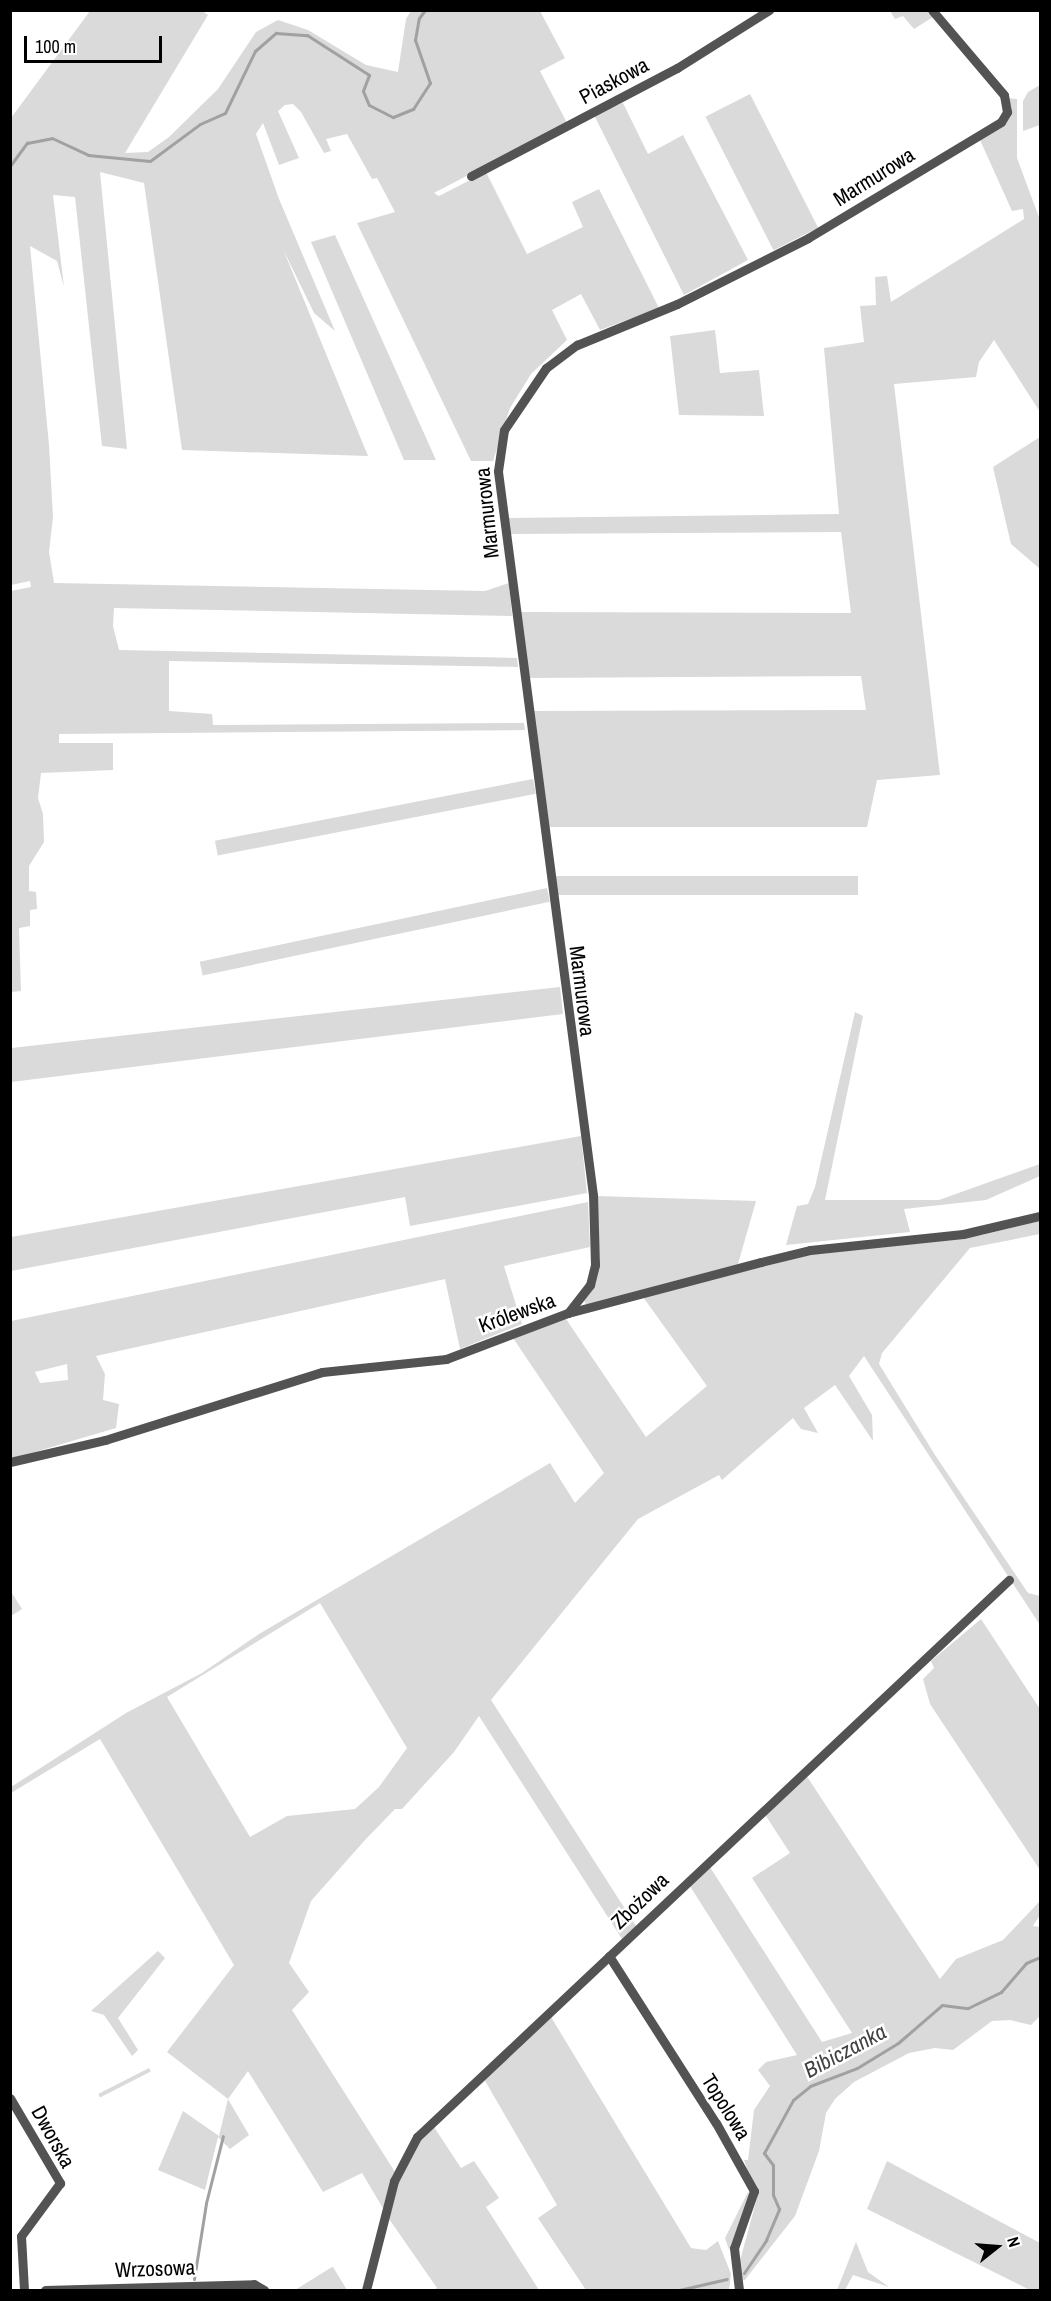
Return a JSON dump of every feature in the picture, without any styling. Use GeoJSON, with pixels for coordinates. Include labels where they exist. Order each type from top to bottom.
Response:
{"type":"FeatureCollection","features":[{"type":"Feature","properties":{"kind":"street","name":"Piaskowa"},"geometry":{"type":"LineString","coordinates":[[471,176],[676,68],[769,10]]}},
{"type":"Feature","properties":{"kind":"street","name":"Marmurowa"},"geometry":{"type":"LineString","coordinates":[[568,1313],[590,1286],[595,1265],[593,1196],[498,471],[504,430],[546,368],[577,345],[677,304],[808,238],[1002,122],[1006,112],[1004,94],[932,10]]}},
{"type":"Feature","properties":{"kind":"street","name":"Królewska"},"geometry":{"type":"LineString","coordinates":[[10,1462],[105,1440],[322,1372],[446,1359],[568,1313],[810,1250],[963,1234],[1041,1216]]}},
{"type":"Feature","properties":{"kind":"street","name":"Zbożowa"},"geometry":{"type":"LineString","coordinates":[[366,2290],[394,2181],[417,2137],[1009,1580]]}},
{"type":"Feature","properties":{"kind":"street","name":"Topolowa"},"geometry":{"type":"LineString","coordinates":[[609,1956],[716,2123],[754,2191],[734,2248],[739,2290]]}},
{"type":"Feature","properties":{"kind":"street","name":"Dworska"},"geometry":{"type":"LineString","coordinates":[[10,2098],[60,2183],[21,2236],[24,2290]]}},
{"type":"Feature","properties":{"kind":"street","name":"Wrzosowa"},"geometry":{"type":"LineString","coordinates":[[45,2290],[254,2284],[264,2290]]}},
{"type":"Feature","properties":{"kind":"shaded area"},"geometry":{"type":"Polygon","coordinates":[[[201,10],[208,15],[125,153],[148,152],[169,137],[218,89],[256,32],[278,20],[308,30],[366,65],[398,72],[406,19],[411,11],[540,11],[565,58],[540,71],[567,123],[434,193],[439,196],[486,172],[527,254],[583,227],[572,202],[599,189],[659,308],[600,330],[581,294],[552,310],[567,340],[531,374],[510,408],[493,461],[471,461],[357,223],[395,212],[377,178],[372,179],[347,134],[326,139],[331,151],[324,153],[301,112],[293,104],[285,105],[278,111],[299,158],[279,165],[263,123],[256,134],[279,199],[335,331],[314,313],[283,249],[368,456],[182,450],[144,183],[100,172],[127,449],[102,446],[75,197],[53,195],[64,287],[57,261],[30,246],[49,445],[53,517],[49,552],[54,583],[485,591],[509,583],[512,616],[114,608],[113,626],[119,650],[517,658],[518,667],[169,661],[169,711],[212,714],[213,725],[524,723],[525,730],[59,734],[59,743],[113,743],[113,770],[41,773],[38,798],[43,814],[44,842],[29,866],[29,891],[36,892],[37,909],[30,910],[30,926],[19,928],[21,991],[11,992],[11,591],[31,587],[30,581],[11,585],[11,118],[90,11],[201,10]]]}},
{"type":"Feature","properties":{"kind":"shaded area"},"geometry":{"type":"Polygon","coordinates":[[[890,11],[926,11],[933,17],[914,29],[903,16],[895,19],[890,11]]]}},
{"type":"Feature","properties":{"kind":"shaded area"},"geometry":{"type":"Polygon","coordinates":[[[1040,85],[1040,125],[1023,131],[1023,101],[1028,92],[1040,85]]]}},
{"type":"Feature","properties":{"kind":"shaded area"},"geometry":{"type":"Polygon","coordinates":[[[750,94],[818,228],[774,250],[705,117],[750,94]]]}},
{"type":"Feature","properties":{"kind":"shaded area"},"geometry":{"type":"Polygon","coordinates":[[[1007,98],[1017,99],[1017,158],[1040,220],[1040,412],[994,340],[979,362],[976,377],[894,384],[940,775],[877,780],[867,827],[547,827],[534,711],[866,710],[861,676],[529,678],[519,612],[851,613],[841,532],[509,534],[507,518],[839,514],[824,348],[864,342],[860,306],[876,305],[875,277],[887,276],[891,302],[1024,219],[1023,209],[1012,211],[980,140],[1000,128],[1007,98]]]}},
{"type":"Feature","properties":{"kind":"shaded area"},"geometry":{"type":"Polygon","coordinates":[[[623,103],[648,154],[683,135],[748,260],[684,295],[594,115],[623,103]]]}},
{"type":"Feature","properties":{"kind":"shaded area"},"geometry":{"type":"Polygon","coordinates":[[[335,235],[436,460],[404,460],[311,242],[335,235]]]}},
{"type":"Feature","properties":{"kind":"shaded area"},"geometry":{"type":"Polygon","coordinates":[[[715,330],[720,373],[759,370],[764,416],[679,415],[670,336],[715,330]]]}},
{"type":"Feature","properties":{"kind":"shaded area"},"geometry":{"type":"Polygon","coordinates":[[[1040,437],[1040,569],[1011,544],[993,467],[1040,437]]]}},
{"type":"Feature","properties":{"kind":"shaded area"},"geometry":{"type":"Polygon","coordinates":[[[533,779],[536,794],[218,856],[215,841],[533,779]]]}},
{"type":"Feature","properties":{"kind":"shaded area"},"geometry":{"type":"Polygon","coordinates":[[[553,876],[858,876],[858,895],[553,895],[553,876]]]}},
{"type":"Feature","properties":{"kind":"shaded area"},"geometry":{"type":"Polygon","coordinates":[[[547,888],[550,902],[203,976],[200,962],[547,888]]]}},
{"type":"Feature","properties":{"kind":"shaded area"},"geometry":{"type":"Polygon","coordinates":[[[560,987],[563,1014],[11,1082],[11,1048],[560,987]]]}},
{"type":"Feature","properties":{"kind":"shaded area"},"geometry":{"type":"Polygon","coordinates":[[[855,1012],[863,1016],[825,1200],[939,1200],[1040,1164],[1040,1176],[986,1200],[904,1209],[910,1232],[786,1245],[797,1206],[808,1204],[815,1187],[855,1012]]]}},
{"type":"Feature","properties":{"kind":"shaded area"},"geometry":{"type":"Polygon","coordinates":[[[581,1136],[587,1193],[410,1226],[405,1197],[11,1271],[11,1237],[581,1136]]]}},
{"type":"Feature","properties":{"kind":"shaded area"},"geometry":{"type":"Polygon","coordinates":[[[597,1196],[756,1201],[738,1264],[586,1305],[583,1298],[600,1266],[597,1196]]]}},
{"type":"Feature","properties":{"kind":"shaded area"},"geometry":{"type":"Polygon","coordinates":[[[588,1202],[590,1247],[504,1266],[522,1324],[460,1349],[445,1279],[96,1356],[105,1374],[103,1400],[119,1404],[116,1428],[11,1459],[11,1321],[588,1202]],[[67,1364],[35,1372],[40,1383],[68,1380],[67,1364]]]}},
{"type":"Feature","properties":{"kind":"shaded area"},"geometry":{"type":"Polygon","coordinates":[[[1040,1221],[1040,1234],[970,1248],[882,1353],[879,1364],[935,1455],[1028,1593],[1040,1596],[1040,1625],[864,1356],[849,1376],[872,1415],[873,1441],[835,1385],[804,1408],[818,1433],[801,1429],[793,1418],[722,1480],[719,1475],[638,1519],[491,1700],[636,1926],[622,1939],[479,1716],[454,1752],[402,1809],[395,1809],[365,1840],[311,1901],[289,1963],[309,1992],[292,2010],[395,2172],[384,2210],[362,2173],[323,2192],[248,2071],[228,2099],[167,2052],[234,1965],[100,1739],[11,1793],[11,1787],[126,1713],[202,1673],[259,1634],[550,1463],[575,1503],[604,1473],[511,1335],[566,1319],[646,1437],[707,1386],[643,1297],[811,1254],[982,1235],[1040,1221]],[[320,1603],[167,1697],[250,1837],[287,1816],[355,1809],[379,1787],[407,1748],[320,1603]]]}},
{"type":"Feature","properties":{"kind":"shaded area"},"geometry":{"type":"Polygon","coordinates":[[[10,1590],[22,1609],[11,1616],[10,1616],[10,1590]]]}},
{"type":"Feature","properties":{"kind":"shaded area"},"geometry":{"type":"Polygon","coordinates":[[[981,1619],[1040,1709],[1040,1870],[930,1704],[923,1679],[934,1668],[931,1661],[981,1619]]]}},
{"type":"Feature","properties":{"kind":"shaded area"},"geometry":{"type":"Polygon","coordinates":[[[806,1775],[940,1979],[956,1959],[1003,1940],[1040,1901],[1040,1915],[1033,1926],[1040,1927],[1040,2016],[1031,2025],[1010,2020],[992,2021],[953,2050],[935,2048],[909,2053],[854,2082],[835,2099],[826,2113],[819,2151],[795,2216],[744,2281],[738,2268],[757,2198],[744,2160],[748,2160],[754,2110],[770,2086],[758,2070],[766,2062],[797,2055],[688,1883],[708,1864],[822,2042],[852,2033],[752,1878],[790,1853],[764,1813],[806,1775]]]}},
{"type":"Feature","properties":{"kind":"shaded area"},"geometry":{"type":"Polygon","coordinates":[[[158,1951],[165,1958],[118,2018],[138,2050],[132,2056],[104,2015],[91,2011],[158,1951]]]}},
{"type":"Feature","properties":{"kind":"shaded area"},"geometry":{"type":"Polygon","coordinates":[[[551,2017],[691,2248],[706,2250],[718,2241],[731,2274],[729,2290],[586,2290],[538,2218],[557,2205],[484,2079],[551,2017]]]}},
{"type":"Feature","properties":{"kind":"shaded area"},"geometry":{"type":"Polygon","coordinates":[[[149,2068],[151,2072],[100,2097],[98,2094],[149,2068]]]}},
{"type":"Feature","properties":{"kind":"shaded area"},"geometry":{"type":"Polygon","coordinates":[[[228,2099],[249,2135],[230,2149],[218,2137],[205,2190],[158,2170],[183,2111],[219,2136],[228,2099]]]}},
{"type":"Feature","properties":{"kind":"shaded area"},"geometry":{"type":"Polygon","coordinates":[[[432,2124],[461,2168],[474,2161],[499,2198],[486,2207],[539,2290],[434,2290],[437,2288],[387,2216],[399,2175],[419,2139],[432,2124]]]}},
{"type":"Feature","properties":{"kind":"shaded area"},"geometry":{"type":"Polygon","coordinates":[[[887,2161],[1040,2243],[1040,2290],[1030,2290],[867,2209],[887,2161]]]}},
{"type":"Feature","properties":{"kind":"shaded area"},"geometry":{"type":"Polygon","coordinates":[[[748,2192],[751,2195],[729,2250],[725,2238],[748,2192]]]}},
{"type":"Feature","properties":{"kind":"shaded area"},"geometry":{"type":"Polygon","coordinates":[[[856,2242],[868,2272],[889,2287],[853,2275],[845,2290],[837,2290],[856,2242]]]}},
{"type":"Feature","properties":{"kind":"shaded area"},"geometry":{"type":"Polygon","coordinates":[[[332,2267],[347,2290],[295,2290],[332,2267]]]}},
{"type":"Feature","properties":{"kind":"waterway"},"geometry":{"type":"LineString","coordinates":[[10,166],[27,143],[52,138],[88,155],[150,161],[200,124],[225,113],[255,51],[276,33],[307,35],[369,75],[363,91],[369,105],[393,117],[413,109],[430,83],[415,40],[419,18],[425,10]]}},
{"type":"Feature","properties":{"kind":"waterway","name":"Bibiczanka"},"geometry":{"type":"LineString","coordinates":[[744,2273],[766,2240],[779,2209],[773,2195],[773,2165],[764,2153],[793,2100],[810,2086],[857,2068],[898,2043],[942,2005],[968,2008],[1001,1992],[1026,1963],[1040,1957]]}},
{"type":"Feature","properties":{"kind":"waterway"},"geometry":{"type":"LineString","coordinates":[[194,2279],[206,2203],[223,2136]]}},
{"type":"Feature","properties":{"kind":"waterway","name":"Bibiczanka"},"geometry":{"type":"LineString","coordinates":[[679,2290],[727,2279]]}}]}
